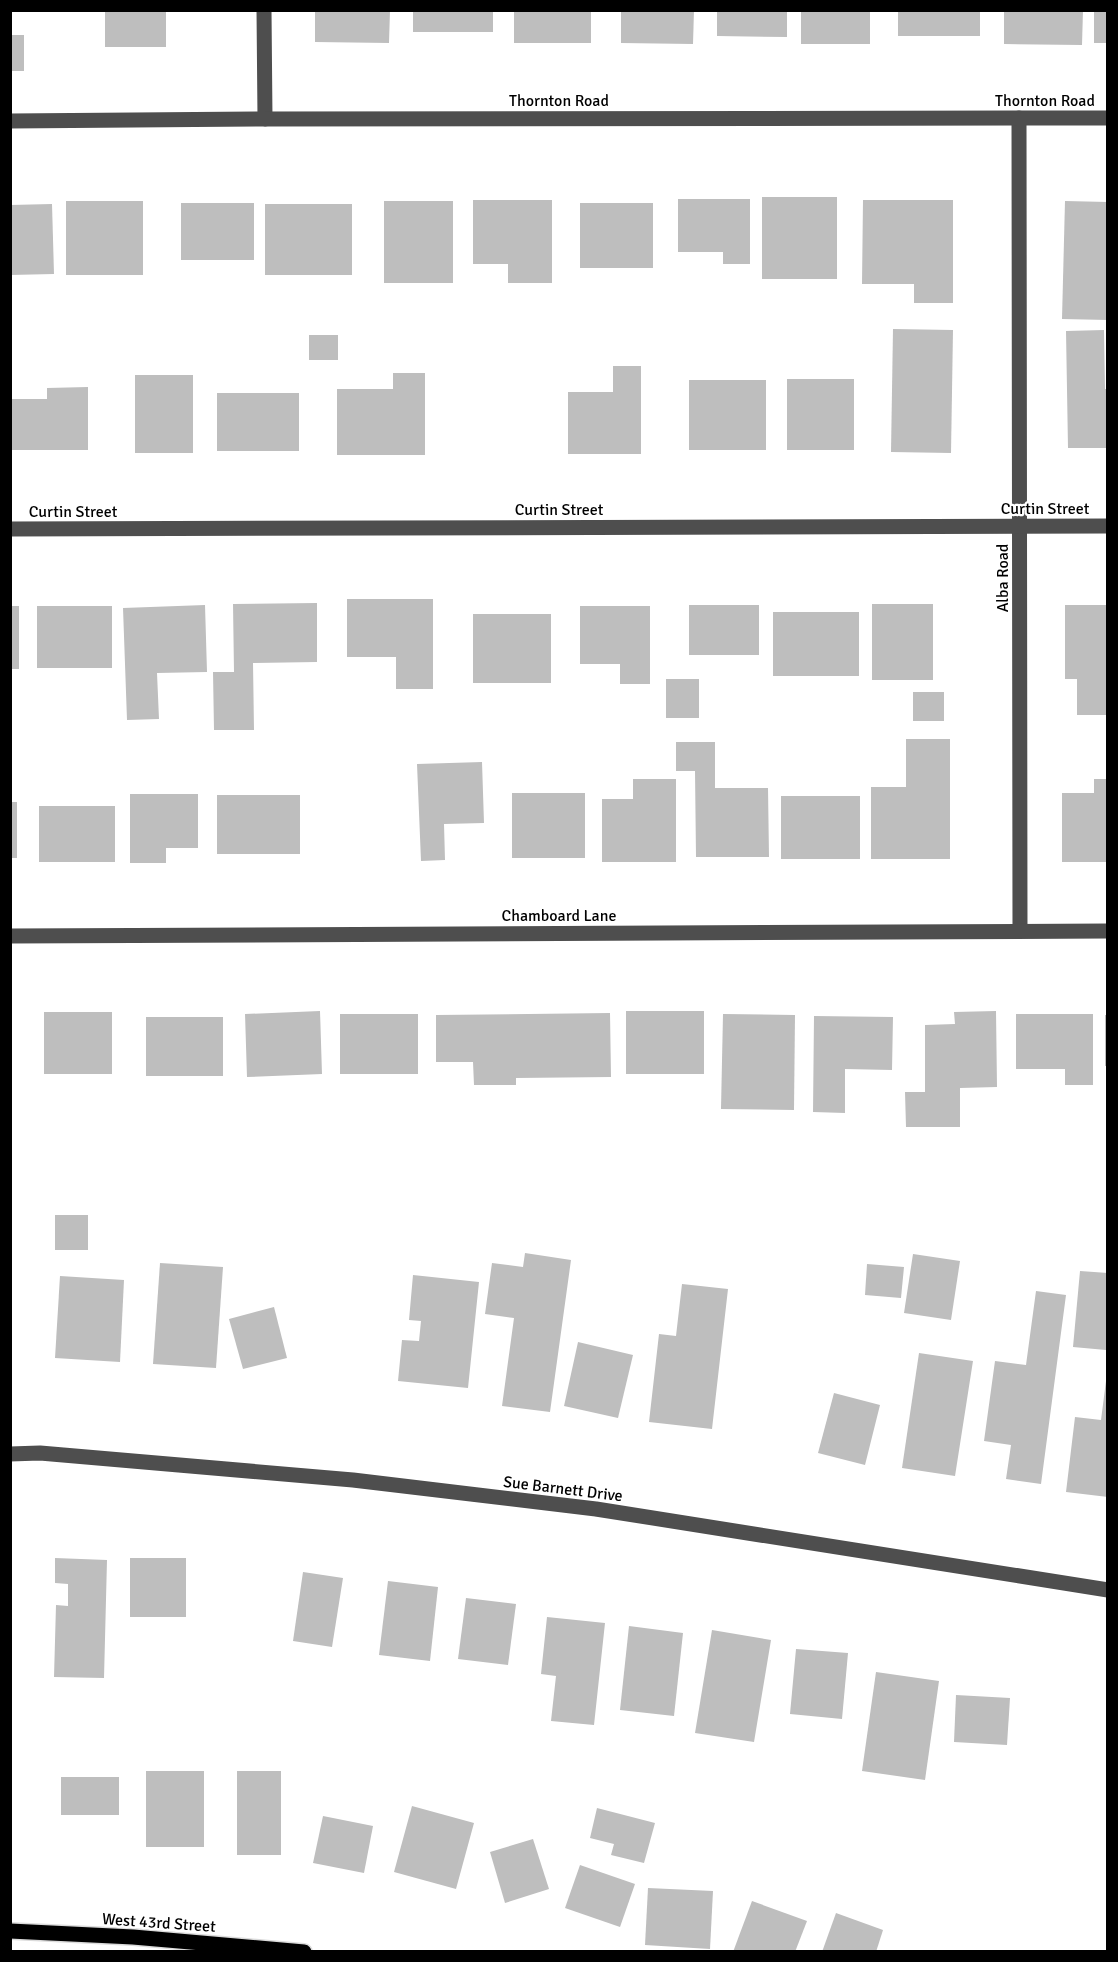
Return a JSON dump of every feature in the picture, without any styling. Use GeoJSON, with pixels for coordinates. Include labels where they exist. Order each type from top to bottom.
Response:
{"type":"FeatureCollection","features":[{"type":"Feature","properties":{"kind":"main road","name":"West 43rd Street"},"geometry":{"type":"LineString","coordinates":[[10,1931],[133,1937],[304,1952]]}},
{"type":"Feature","properties":{"kind":"street"},"geometry":{"type":"LineString","coordinates":[[264,10],[265,119]]}},
{"type":"Feature","properties":{"kind":"street","name":"Alba Road"},"geometry":{"type":"LineString","coordinates":[[1019,118],[1020,931]]}},
{"type":"Feature","properties":{"kind":"street","name":"Thornton Road"},"geometry":{"type":"LineString","coordinates":[[10,121],[1107,118]]}},
{"type":"Feature","properties":{"kind":"street","name":"Curtin Street"},"geometry":{"type":"LineString","coordinates":[[10,529],[1107,526]]}},
{"type":"Feature","properties":{"kind":"street","name":"Chamboard Lane"},"geometry":{"type":"LineString","coordinates":[[10,936],[1107,931]]}},
{"type":"Feature","properties":{"kind":"street","name":"Sue Barnett Drive"},"geometry":{"type":"LineString","coordinates":[[10,1454],[40,1453],[353,1480],[584,1508],[1107,1590]]}},
{"type":"Feature","properties":{"kind":"building"},"geometry":{"type":"Polygon","coordinates":[[[105,10],[166,10],[166,47],[105,47],[105,10]]]}},
{"type":"Feature","properties":{"kind":"building"},"geometry":{"type":"Polygon","coordinates":[[[315,10],[390,10],[389,43],[315,42],[315,10]]]}},
{"type":"Feature","properties":{"kind":"building"},"geometry":{"type":"Polygon","coordinates":[[[413,10],[493,10],[493,32],[413,32],[413,10]]]}},
{"type":"Feature","properties":{"kind":"building"},"geometry":{"type":"Polygon","coordinates":[[[514,10],[591,10],[591,43],[514,43],[514,10]]]}},
{"type":"Feature","properties":{"kind":"building"},"geometry":{"type":"Polygon","coordinates":[[[621,10],[694,10],[693,44],[621,43],[621,10]]]}},
{"type":"Feature","properties":{"kind":"building"},"geometry":{"type":"Polygon","coordinates":[[[717,10],[787,10],[787,37],[717,36],[717,10]]]}},
{"type":"Feature","properties":{"kind":"building"},"geometry":{"type":"Polygon","coordinates":[[[801,10],[870,10],[870,44],[801,44],[801,10]]]}},
{"type":"Feature","properties":{"kind":"building"},"geometry":{"type":"Polygon","coordinates":[[[898,10],[980,10],[980,36],[898,36],[898,10]]]}},
{"type":"Feature","properties":{"kind":"building"},"geometry":{"type":"Polygon","coordinates":[[[1004,10],[1083,10],[1082,45],[1004,44],[1004,10]]]}},
{"type":"Feature","properties":{"kind":"building"},"geometry":{"type":"Polygon","coordinates":[[[1094,10],[1108,10],[1108,43],[1094,43],[1094,10]]]}},
{"type":"Feature","properties":{"kind":"building"},"geometry":{"type":"Polygon","coordinates":[[[10,35],[24,35],[24,71],[10,71],[10,35]]]}},
{"type":"Feature","properties":{"kind":"building"},"geometry":{"type":"Polygon","coordinates":[[[762,197],[837,197],[837,279],[762,279],[762,197]]]}},
{"type":"Feature","properties":{"kind":"building"},"geometry":{"type":"Polygon","coordinates":[[[678,199],[750,199],[750,264],[723,264],[723,252],[678,252],[678,199]]]}},
{"type":"Feature","properties":{"kind":"building"},"geometry":{"type":"Polygon","coordinates":[[[473,200],[552,200],[552,283],[508,283],[508,264],[473,264],[473,200]]]}},
{"type":"Feature","properties":{"kind":"building"},"geometry":{"type":"Polygon","coordinates":[[[863,200],[953,200],[953,303],[914,303],[914,284],[862,284],[863,200]]]}},
{"type":"Feature","properties":{"kind":"building"},"geometry":{"type":"Polygon","coordinates":[[[66,201],[143,201],[143,275],[66,275],[66,201]]]}},
{"type":"Feature","properties":{"kind":"building"},"geometry":{"type":"Polygon","coordinates":[[[384,201],[453,201],[453,283],[384,283],[384,201]]]}},
{"type":"Feature","properties":{"kind":"building"},"geometry":{"type":"Polygon","coordinates":[[[1065,201],[1108,202],[1108,320],[1062,319],[1065,201]]]}},
{"type":"Feature","properties":{"kind":"building"},"geometry":{"type":"Polygon","coordinates":[[[181,203],[254,203],[254,260],[181,260],[181,203]]]}},
{"type":"Feature","properties":{"kind":"building"},"geometry":{"type":"Polygon","coordinates":[[[580,203],[653,203],[653,268],[580,268],[580,203]]]}},
{"type":"Feature","properties":{"kind":"building"},"geometry":{"type":"Polygon","coordinates":[[[52,204],[54,274],[10,275],[10,205],[52,204]]]}},
{"type":"Feature","properties":{"kind":"building"},"geometry":{"type":"Polygon","coordinates":[[[265,204],[352,204],[352,275],[265,275],[265,204]]]}},
{"type":"Feature","properties":{"kind":"building"},"geometry":{"type":"Polygon","coordinates":[[[893,329],[953,330],[951,453],[891,452],[893,329]]]}},
{"type":"Feature","properties":{"kind":"building"},"geometry":{"type":"Polygon","coordinates":[[[1104,330],[1105,389],[1108,389],[1108,448],[1068,448],[1066,331],[1104,330]]]}},
{"type":"Feature","properties":{"kind":"building"},"geometry":{"type":"Polygon","coordinates":[[[309,335],[338,335],[338,360],[309,360],[309,335]]]}},
{"type":"Feature","properties":{"kind":"building"},"geometry":{"type":"Polygon","coordinates":[[[613,366],[641,366],[641,454],[568,454],[568,392],[613,392],[613,366]]]}},
{"type":"Feature","properties":{"kind":"building"},"geometry":{"type":"Polygon","coordinates":[[[393,373],[425,373],[425,455],[337,455],[337,389],[393,389],[393,373]]]}},
{"type":"Feature","properties":{"kind":"building"},"geometry":{"type":"Polygon","coordinates":[[[135,375],[193,375],[193,453],[135,453],[135,375]]]}},
{"type":"Feature","properties":{"kind":"building"},"geometry":{"type":"Polygon","coordinates":[[[787,379],[854,379],[854,450],[787,450],[787,379]]]}},
{"type":"Feature","properties":{"kind":"building"},"geometry":{"type":"Polygon","coordinates":[[[689,380],[766,380],[766,450],[689,450],[689,380]]]}},
{"type":"Feature","properties":{"kind":"building"},"geometry":{"type":"Polygon","coordinates":[[[88,387],[88,450],[10,450],[10,399],[47,399],[47,388],[88,387]]]}},
{"type":"Feature","properties":{"kind":"building"},"geometry":{"type":"Polygon","coordinates":[[[217,393],[299,393],[299,451],[217,451],[217,393]]]}},
{"type":"Feature","properties":{"kind":"building"},"geometry":{"type":"Polygon","coordinates":[[[347,599],[433,599],[433,689],[396,689],[396,657],[347,657],[347,599]]]}},
{"type":"Feature","properties":{"kind":"building"},"geometry":{"type":"Polygon","coordinates":[[[317,603],[317,662],[253,663],[254,730],[214,730],[213,672],[234,672],[233,604],[317,603]]]}},
{"type":"Feature","properties":{"kind":"building"},"geometry":{"type":"Polygon","coordinates":[[[872,604],[933,604],[933,680],[872,680],[872,604]]]}},
{"type":"Feature","properties":{"kind":"building"},"geometry":{"type":"Polygon","coordinates":[[[205,605],[207,672],[157,673],[159,719],[127,720],[123,608],[205,605]]]}},
{"type":"Feature","properties":{"kind":"building"},"geometry":{"type":"Polygon","coordinates":[[[689,605],[759,605],[759,655],[689,655],[689,605]]]}},
{"type":"Feature","properties":{"kind":"building"},"geometry":{"type":"Polygon","coordinates":[[[1065,605],[1108,605],[1108,715],[1077,715],[1077,679],[1065,679],[1065,605]]]}},
{"type":"Feature","properties":{"kind":"building"},"geometry":{"type":"Polygon","coordinates":[[[10,606],[19,606],[19,669],[10,669],[10,606]]]}},
{"type":"Feature","properties":{"kind":"building"},"geometry":{"type":"Polygon","coordinates":[[[37,606],[112,606],[112,668],[37,668],[37,606]]]}},
{"type":"Feature","properties":{"kind":"building"},"geometry":{"type":"Polygon","coordinates":[[[580,606],[650,606],[650,684],[620,684],[620,664],[580,664],[580,606]]]}},
{"type":"Feature","properties":{"kind":"building"},"geometry":{"type":"Polygon","coordinates":[[[773,612],[859,612],[859,676],[773,676],[773,612]]]}},
{"type":"Feature","properties":{"kind":"building"},"geometry":{"type":"Polygon","coordinates":[[[473,614],[551,614],[551,683],[473,683],[473,614]]]}},
{"type":"Feature","properties":{"kind":"building"},"geometry":{"type":"Polygon","coordinates":[[[666,679],[699,679],[699,718],[666,718],[666,679]]]}},
{"type":"Feature","properties":{"kind":"building"},"geometry":{"type":"Polygon","coordinates":[[[913,692],[944,692],[944,721],[913,721],[913,692]]]}},
{"type":"Feature","properties":{"kind":"building"},"geometry":{"type":"Polygon","coordinates":[[[906,739],[950,739],[950,859],[871,859],[871,787],[906,787],[906,739]]]}},
{"type":"Feature","properties":{"kind":"building"},"geometry":{"type":"Polygon","coordinates":[[[676,742],[715,742],[715,788],[768,788],[769,857],[696,857],[695,771],[676,771],[676,742]]]}},
{"type":"Feature","properties":{"kind":"building"},"geometry":{"type":"Polygon","coordinates":[[[482,762],[484,823],[444,824],[445,860],[421,861],[417,764],[482,762]]]}},
{"type":"Feature","properties":{"kind":"building"},"geometry":{"type":"Polygon","coordinates":[[[633,779],[676,779],[676,862],[602,862],[602,799],[633,799],[633,779]]]}},
{"type":"Feature","properties":{"kind":"building"},"geometry":{"type":"Polygon","coordinates":[[[1094,779],[1108,779],[1108,862],[1062,862],[1062,793],[1094,793],[1094,779]]]}},
{"type":"Feature","properties":{"kind":"building"},"geometry":{"type":"Polygon","coordinates":[[[512,793],[585,793],[585,858],[512,858],[512,793]]]}},
{"type":"Feature","properties":{"kind":"building"},"geometry":{"type":"Polygon","coordinates":[[[130,794],[198,794],[198,848],[166,848],[166,863],[130,863],[130,794]]]}},
{"type":"Feature","properties":{"kind":"building"},"geometry":{"type":"Polygon","coordinates":[[[217,795],[300,795],[300,854],[217,854],[217,795]]]}},
{"type":"Feature","properties":{"kind":"building"},"geometry":{"type":"Polygon","coordinates":[[[781,796],[860,796],[860,859],[781,859],[781,796]]]}},
{"type":"Feature","properties":{"kind":"building"},"geometry":{"type":"Polygon","coordinates":[[[10,802],[17,802],[17,858],[10,858],[10,802]]]}},
{"type":"Feature","properties":{"kind":"building"},"geometry":{"type":"Polygon","coordinates":[[[39,806],[115,806],[115,862],[39,862],[39,806]]]}},
{"type":"Feature","properties":{"kind":"building"},"geometry":{"type":"Polygon","coordinates":[[[320,1011],[322,1074],[247,1077],[245,1014],[320,1011]]]}},
{"type":"Feature","properties":{"kind":"building"},"geometry":{"type":"Polygon","coordinates":[[[626,1011],[704,1011],[704,1074],[626,1074],[626,1011]]]}},
{"type":"Feature","properties":{"kind":"building"},"geometry":{"type":"Polygon","coordinates":[[[996,1011],[997,1087],[960,1088],[960,1127],[906,1127],[905,1092],[925,1092],[925,1025],[955,1024],[954,1012],[996,1011]]]}},
{"type":"Feature","properties":{"kind":"building"},"geometry":{"type":"Polygon","coordinates":[[[44,1012],[112,1012],[112,1074],[44,1074],[44,1012]]]}},
{"type":"Feature","properties":{"kind":"building"},"geometry":{"type":"Polygon","coordinates":[[[610,1013],[611,1077],[516,1078],[516,1085],[474,1085],[473,1062],[436,1062],[436,1015],[610,1013]]]}},
{"type":"Feature","properties":{"kind":"building"},"geometry":{"type":"Polygon","coordinates":[[[340,1014],[418,1014],[418,1074],[340,1074],[340,1014]]]}},
{"type":"Feature","properties":{"kind":"building"},"geometry":{"type":"Polygon","coordinates":[[[723,1014],[795,1015],[794,1110],[721,1109],[723,1014]]]}},
{"type":"Feature","properties":{"kind":"building"},"geometry":{"type":"Polygon","coordinates":[[[1016,1014],[1093,1014],[1093,1085],[1065,1085],[1065,1069],[1016,1069],[1016,1014]]]}},
{"type":"Feature","properties":{"kind":"building"},"geometry":{"type":"Polygon","coordinates":[[[1105,1015],[1108,1015],[1108,1066],[1105,1066],[1105,1015]]]}},
{"type":"Feature","properties":{"kind":"building"},"geometry":{"type":"Polygon","coordinates":[[[814,1016],[893,1017],[892,1070],[845,1069],[845,1113],[813,1112],[814,1016]]]}},
{"type":"Feature","properties":{"kind":"building"},"geometry":{"type":"Polygon","coordinates":[[[146,1017],[223,1017],[223,1076],[146,1076],[146,1017]]]}},
{"type":"Feature","properties":{"kind":"building"},"geometry":{"type":"Polygon","coordinates":[[[55,1215],[88,1215],[88,1250],[55,1250],[55,1215]]]}},
{"type":"Feature","properties":{"kind":"building"},"geometry":{"type":"Polygon","coordinates":[[[525,1253],[571,1260],[550,1412],[502,1406],[514,1318],[485,1314],[492,1263],[523,1267],[525,1253]]]}},
{"type":"Feature","properties":{"kind":"building"},"geometry":{"type":"Polygon","coordinates":[[[913,1254],[960,1261],[951,1320],[904,1313],[913,1254]]]}},
{"type":"Feature","properties":{"kind":"building"},"geometry":{"type":"Polygon","coordinates":[[[160,1263],[223,1267],[216,1368],[153,1364],[160,1263]]]}},
{"type":"Feature","properties":{"kind":"building"},"geometry":{"type":"Polygon","coordinates":[[[867,1264],[904,1267],[901,1298],[865,1295],[867,1264]]]}},
{"type":"Feature","properties":{"kind":"building"},"geometry":{"type":"Polygon","coordinates":[[[1080,1271],[1108,1273],[1106,1350],[1073,1347],[1080,1271]]]}},
{"type":"Feature","properties":{"kind":"building"},"geometry":{"type":"Polygon","coordinates":[[[413,1275],[479,1282],[468,1388],[398,1381],[402,1340],[419,1341],[421,1321],[409,1320],[413,1275]]]}},
{"type":"Feature","properties":{"kind":"building"},"geometry":{"type":"Polygon","coordinates":[[[60,1276],[124,1280],[120,1362],[55,1358],[60,1276]]]}},
{"type":"Feature","properties":{"kind":"building"},"geometry":{"type":"Polygon","coordinates":[[[682,1284],[728,1289],[712,1429],[649,1422],[659,1334],[676,1336],[682,1284]]]}},
{"type":"Feature","properties":{"kind":"building"},"geometry":{"type":"Polygon","coordinates":[[[1036,1291],[1066,1295],[1041,1484],[1006,1479],[1011,1445],[984,1441],[995,1361],[1026,1365],[1036,1291]]]}},
{"type":"Feature","properties":{"kind":"building"},"geometry":{"type":"Polygon","coordinates":[[[274,1307],[287,1358],[243,1369],[229,1319],[274,1307]]]}},
{"type":"Feature","properties":{"kind":"building"},"geometry":{"type":"Polygon","coordinates":[[[578,1342],[633,1355],[618,1418],[564,1406],[578,1342]]]}},
{"type":"Feature","properties":{"kind":"building"},"geometry":{"type":"Polygon","coordinates":[[[919,1353],[973,1361],[955,1476],[902,1468],[919,1353]]]}},
{"type":"Feature","properties":{"kind":"building"},"geometry":{"type":"Polygon","coordinates":[[[1106,1381],[1108,1381],[1108,1497],[1066,1492],[1075,1417],[1101,1420],[1106,1381]]]}},
{"type":"Feature","properties":{"kind":"building"},"geometry":{"type":"Polygon","coordinates":[[[834,1393],[880,1405],[865,1465],[818,1453],[834,1393]]]}},
{"type":"Feature","properties":{"kind":"building"},"geometry":{"type":"Polygon","coordinates":[[[55,1558],[107,1560],[104,1678],[54,1677],[56,1605],[68,1606],[68,1584],[55,1583],[55,1558]]]}},
{"type":"Feature","properties":{"kind":"building"},"geometry":{"type":"Polygon","coordinates":[[[130,1558],[186,1558],[186,1617],[130,1617],[130,1558]]]}},
{"type":"Feature","properties":{"kind":"building"},"geometry":{"type":"Polygon","coordinates":[[[303,1572],[343,1578],[332,1647],[293,1641],[303,1572]]]}},
{"type":"Feature","properties":{"kind":"building"},"geometry":{"type":"Polygon","coordinates":[[[388,1581],[438,1587],[430,1661],[379,1655],[388,1581]]]}},
{"type":"Feature","properties":{"kind":"building"},"geometry":{"type":"Polygon","coordinates":[[[466,1598],[516,1604],[508,1665],[458,1659],[466,1598]]]}},
{"type":"Feature","properties":{"kind":"building"},"geometry":{"type":"Polygon","coordinates":[[[547,1617],[605,1623],[594,1725],[551,1721],[556,1676],[541,1674],[547,1617]]]}},
{"type":"Feature","properties":{"kind":"building"},"geometry":{"type":"Polygon","coordinates":[[[629,1626],[683,1633],[674,1716],[620,1710],[629,1626]]]}},
{"type":"Feature","properties":{"kind":"building"},"geometry":{"type":"Polygon","coordinates":[[[712,1630],[771,1640],[754,1742],[695,1733],[712,1630]]]}},
{"type":"Feature","properties":{"kind":"building"},"geometry":{"type":"Polygon","coordinates":[[[796,1649],[848,1653],[842,1719],[790,1714],[796,1649]]]}},
{"type":"Feature","properties":{"kind":"building"},"geometry":{"type":"Polygon","coordinates":[[[876,1672],[939,1681],[925,1780],[862,1771],[876,1672]]]}},
{"type":"Feature","properties":{"kind":"building"},"geometry":{"type":"Polygon","coordinates":[[[956,1695],[1010,1698],[1007,1745],[954,1742],[956,1695]]]}},
{"type":"Feature","properties":{"kind":"building"},"geometry":{"type":"Polygon","coordinates":[[[146,1771],[204,1771],[204,1847],[146,1847],[146,1771]]]}},
{"type":"Feature","properties":{"kind":"building"},"geometry":{"type":"Polygon","coordinates":[[[237,1771],[281,1771],[281,1855],[237,1855],[237,1771]]]}},
{"type":"Feature","properties":{"kind":"building"},"geometry":{"type":"Polygon","coordinates":[[[61,1777],[119,1777],[119,1815],[61,1815],[61,1777]]]}},
{"type":"Feature","properties":{"kind":"building"},"geometry":{"type":"Polygon","coordinates":[[[412,1806],[474,1823],[456,1889],[394,1872],[412,1806]]]}},
{"type":"Feature","properties":{"kind":"building"},"geometry":{"type":"Polygon","coordinates":[[[597,1808],[655,1823],[644,1863],[611,1855],[614,1844],[590,1838],[597,1808]]]}},
{"type":"Feature","properties":{"kind":"building"},"geometry":{"type":"Polygon","coordinates":[[[323,1816],[373,1826],[364,1873],[313,1863],[323,1816]]]}},
{"type":"Feature","properties":{"kind":"building"},"geometry":{"type":"Polygon","coordinates":[[[533,1839],[549,1889],[505,1903],[490,1852],[533,1839]]]}},
{"type":"Feature","properties":{"kind":"building"},"geometry":{"type":"Polygon","coordinates":[[[580,1865],[635,1884],[620,1927],[565,1908],[580,1865]]]}},
{"type":"Feature","properties":{"kind":"building"},"geometry":{"type":"Polygon","coordinates":[[[648,1888],[713,1891],[710,1949],[645,1945],[648,1888]]]}},
{"type":"Feature","properties":{"kind":"building"},"geometry":{"type":"Polygon","coordinates":[[[752,1901],[807,1921],[795,1952],[733,1952],[752,1901]]]}},
{"type":"Feature","properties":{"kind":"building"},"geometry":{"type":"Polygon","coordinates":[[[836,1913],[883,1930],[876,1952],[822,1952],[836,1913]]]}}]}
